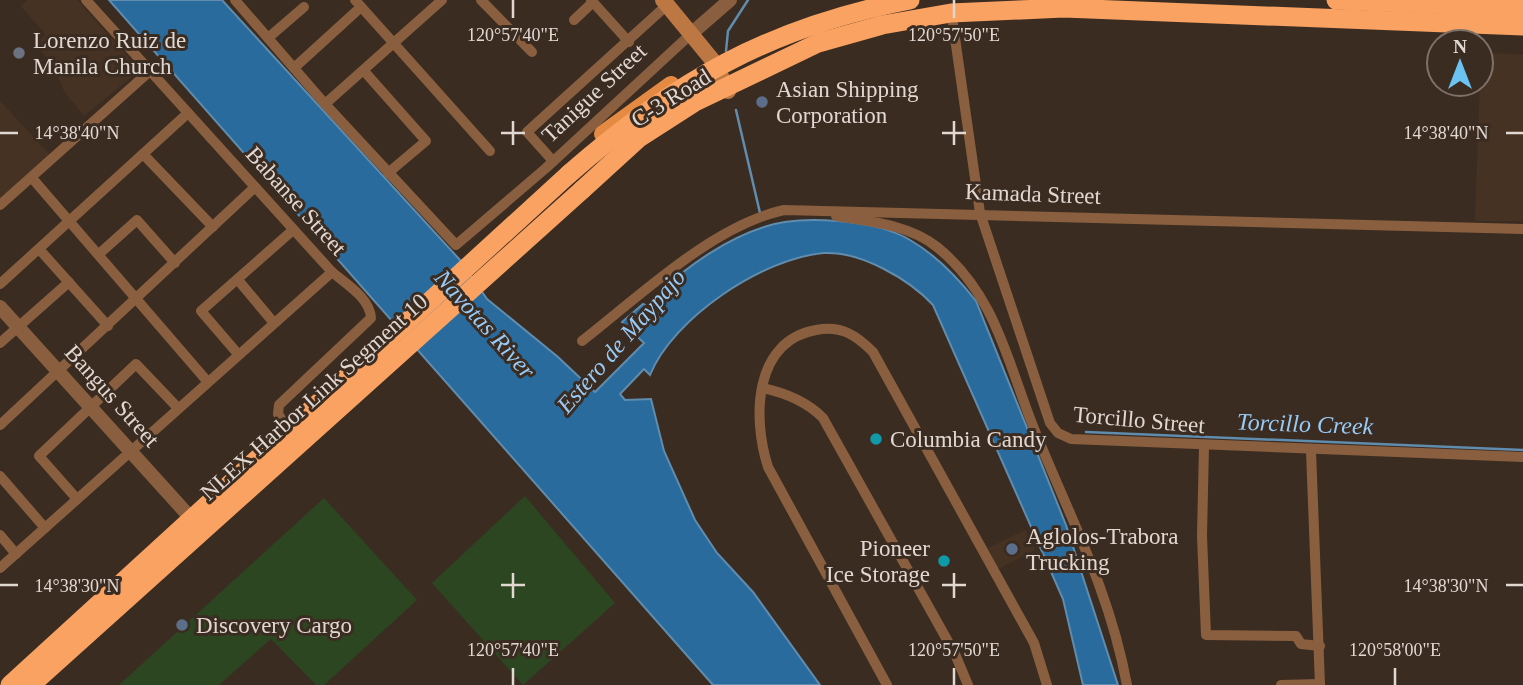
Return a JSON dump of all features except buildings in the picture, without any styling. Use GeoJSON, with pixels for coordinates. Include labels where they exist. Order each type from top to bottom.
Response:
{"type":"FeatureCollection","features":[{"type":"Feature","properties":{"kind":"highway","name":"NLEX Harbor Link Segment 10"},"geometry":{"type":"LineString","coordinates":[[9,685],[627,124],[687,83],[766,41],[817,23],[911,0]]}},
{"type":"Feature","properties":{"kind":"highway"},"geometry":{"type":"LineString","coordinates":[[1336,0],[1523,6]]}},
{"type":"Feature","properties":{"kind":"highway","name":"NLEX Harbor Link Segment 10"},"geometry":{"type":"LineString","coordinates":[[31,685],[639,138],[695,102],[818,43],[882,25],[951,13],[1010,8],[1523,28]]}},
{"type":"Feature","properties":{"kind":"main road","name":"C-3 Road"},"geometry":{"type":"LineString","coordinates":[[2,685],[607,131],[658,93],[764,35],[877,0]]}},
{"type":"Feature","properties":{"kind":"main road"},"geometry":{"type":"LineString","coordinates":[[1449,0],[1523,6]]}},
{"type":"Feature","properties":{"kind":"main road"},"geometry":{"type":"LineString","coordinates":[[665,2],[714,62],[727,91]]}},
{"type":"Feature","properties":{"kind":"main road","name":"C-3 Road"},"geometry":{"type":"LineString","coordinates":[[37,685],[634,150],[682,114],[822,48],[882,30],[953,17],[1007,13],[1523,28]]}},
{"type":"Feature","properties":{"kind":"main road"},"geometry":{"type":"LineString","coordinates":[[810,19],[822,48]]}},
{"type":"Feature","properties":{"kind":"street","name":"Babanse Street"},"geometry":{"type":"LineString","coordinates":[[86,0],[293,230],[332,272],[366,302],[371,318],[279,405],[278,414],[286,426]]}},
{"type":"Feature","properties":{"kind":"street"},"geometry":{"type":"LineString","coordinates":[[325,104],[442,0]]}},
{"type":"Feature","properties":{"kind":"street"},"geometry":{"type":"LineString","coordinates":[[481,0],[532,52]]}},
{"type":"Feature","properties":{"kind":"street","name":"Tanigue Street"},"geometry":{"type":"LineString","coordinates":[[388,173],[456,245],[730,0]]}},
{"type":"Feature","properties":{"kind":"street"},"geometry":{"type":"LineString","coordinates":[[574,20],[592,1],[629,42]]}},
{"type":"Feature","properties":{"kind":"street"},"geometry":{"type":"LineString","coordinates":[[240,2],[325,104],[388,173],[426,141],[364,71]]}},
{"type":"Feature","properties":{"kind":"street"},"geometry":{"type":"LineString","coordinates":[[553,161],[527,132],[629,42],[665,2]]}},
{"type":"Feature","properties":{"kind":"street"},"geometry":{"type":"LineString","coordinates":[[295,68],[358,4],[490,151]]}},
{"type":"Feature","properties":{"kind":"street"},"geometry":{"type":"LineString","coordinates":[[268,38],[304,7]]}},
{"type":"Feature","properties":{"kind":"street","name":"Torcillo Street"},"geometry":{"type":"LineString","coordinates":[[953,17],[980,213],[1050,423],[1058,433],[1072,439],[1204,446],[1523,457]]}},
{"type":"Feature","properties":{"kind":"street"},"geometry":{"type":"LineString","coordinates":[[0,205],[150,71]]}},
{"type":"Feature","properties":{"kind":"street"},"geometry":{"type":"LineString","coordinates":[[0,285],[188,113]]}},
{"type":"Feature","properties":{"kind":"street"},"geometry":{"type":"LineString","coordinates":[[144,154],[213,227]]}},
{"type":"Feature","properties":{"kind":"street"},"geometry":{"type":"LineString","coordinates":[[32,178],[138,298],[206,381]]}},
{"type":"Feature","properties":{"kind":"street"},"geometry":{"type":"LineString","coordinates":[[2,419],[60,372],[255,187]]}},
{"type":"Feature","properties":{"kind":"street","name":"Kamada Street"},"geometry":{"type":"LineString","coordinates":[[582,341],[700,250],[761,215],[784,211],[980,213],[1523,229]]}},
{"type":"Feature","properties":{"kind":"street"},"geometry":{"type":"LineString","coordinates":[[761,215],[768,219],[837,216],[912,232],[935,246],[961,270],[988,307],[1034,428],[1095,568],[1115,629],[1127,685]]}},
{"type":"Feature","properties":{"kind":"street"},"geometry":{"type":"LineString","coordinates":[[99,254],[137,220],[175,263]]}},
{"type":"Feature","properties":{"kind":"street"},"geometry":{"type":"LineString","coordinates":[[238,354],[201,312],[293,230]]}},
{"type":"Feature","properties":{"kind":"street"},"geometry":{"type":"LineString","coordinates":[[39,249],[108,326]]}},
{"type":"Feature","properties":{"kind":"street"},"geometry":{"type":"LineString","coordinates":[[0,568],[206,381],[332,272]]}},
{"type":"Feature","properties":{"kind":"street"},"geometry":{"type":"LineString","coordinates":[[237,280],[274,323]]}},
{"type":"Feature","properties":{"kind":"street"},"geometry":{"type":"LineString","coordinates":[[0,343],[69,282]]}},
{"type":"Feature","properties":{"kind":"street","name":"Bangus Street"},"geometry":{"type":"LineString","coordinates":[[0,307],[189,516]]}},
{"type":"Feature","properties":{"kind":"street"},"geometry":{"type":"LineString","coordinates":[[887,685],[768,467],[760,433],[764,374],[779,346],[799,333],[831,327],[855,334],[873,352],[1034,643],[1047,685]]}},
{"type":"Feature","properties":{"kind":"street"},"geometry":{"type":"LineString","coordinates":[[76,499],[39,456],[138,364],[177,407]]}},
{"type":"Feature","properties":{"kind":"street"},"geometry":{"type":"LineString","coordinates":[[762,388],[811,406],[823,418],[955,654],[968,685]]}},
{"type":"Feature","properties":{"kind":"street"},"geometry":{"type":"LineString","coordinates":[[1034,428],[1050,423]]}},
{"type":"Feature","properties":{"kind":"street"},"geometry":{"type":"LineString","coordinates":[[1204,446],[1202,536],[1206,635],[1296,636],[1301,644],[1320,646]]}},
{"type":"Feature","properties":{"kind":"street"},"geometry":{"type":"LineString","coordinates":[[1281,685],[1320,684],[1311,451]]}},
{"type":"Feature","properties":{"kind":"street"},"geometry":{"type":"LineString","coordinates":[[0,476],[45,528]]}},
{"type":"Feature","properties":{"kind":"street"},"geometry":{"type":"LineString","coordinates":[[0,535],[16,554]]}},
{"type":"Feature","properties":{"kind":"shaded area"},"geometry":{"type":"Polygon","coordinates":[[[28,0],[77,0],[140,70],[84,116],[64,91],[53,65],[35,44],[46,35],[21,6],[28,0]]]}},
{"type":"Feature","properties":{"kind":"shaded area"},"geometry":{"type":"Polygon","coordinates":[[[1495,53],[1523,55],[1523,221],[1475,221],[1479,98],[1495,98],[1495,53]]]}},
{"type":"Feature","properties":{"kind":"shaded area"},"geometry":{"type":"Polygon","coordinates":[[[0,101],[50,155],[0,199],[0,101]]]}},
{"type":"Feature","properties":{"kind":"shaded area","name":"Aglolos-Trabora Trucking"},"geometry":{"type":"Polygon","coordinates":[[[1025,530],[1035,550],[998,569],[988,548],[1025,530]]]}},
{"type":"Feature","properties":{"kind":"green space"},"geometry":{"type":"Polygon","coordinates":[[[525,496],[615,603],[523,685],[432,583],[525,496]]]}},
{"type":"Feature","properties":{"kind":"green space"},"geometry":{"type":"Polygon","coordinates":[[[324,498],[417,600],[324,685],[316,685],[271,639],[219,685],[119,685],[324,498]]]}},
{"type":"Feature","properties":{"kind":"water","name":"Navotas River"},"geometry":{"type":"Polygon","coordinates":[[[109,0],[222,0],[460,260],[487,299],[558,357],[595,392],[644,343],[622,322],[643,304],[655,309],[667,300],[661,291],[672,281],[736,238],[780,223],[818,220],[878,228],[896,233],[920,246],[946,268],[976,301],[1066,525],[1118,685],[1083,685],[1063,599],[933,305],[911,286],[883,268],[853,257],[824,253],[800,257],[774,266],[723,294],[678,333],[650,375],[644,369],[620,394],[625,400],[651,399],[664,451],[695,520],[717,553],[753,592],[820,685],[713,685],[109,0]]]}},
{"type":"Feature","properties":{"kind":"waterway"},"geometry":{"type":"LineString","coordinates":[[726,51],[728,31],[748,0]]}},
{"type":"Feature","properties":{"kind":"waterway"},"geometry":{"type":"LineString","coordinates":[[736,110],[760,213]]}},
{"type":"Feature","properties":{"kind":"waterway","name":"Torcillo Creek"},"geometry":{"type":"LineString","coordinates":[[1086,432],[1523,450]]}},
{"type":"Feature","properties":{"kind":"place","name":"Lorenzo Ruiz de Manila Church"},"geometry":{"type":"Point","coordinates":[19,53]}},
{"type":"Feature","properties":{"kind":"place","name":"Asian Shipping Corporation"},"geometry":{"type":"Point","coordinates":[762,102]}},
{"type":"Feature","properties":{"kind":"place","name":"Columbia Candy"},"geometry":{"type":"Point","coordinates":[876,439]}},
{"type":"Feature","properties":{"kind":"place","name":"Aglolos-Trabora Trucking"},"geometry":{"type":"Point","coordinates":[1012,549]}},
{"type":"Feature","properties":{"kind":"place","name":"Pioneer Ice Storage"},"geometry":{"type":"Point","coordinates":[944,561]}},
{"type":"Feature","properties":{"kind":"place","name":"Discovery Cargo"},"geometry":{"type":"Point","coordinates":[182,625]}},
{"type":"Feature","properties":{"kind":"water label","name":"Estero de Maypajo"},"geometry":{"type":"Point","coordinates":[621,341]}}]}
